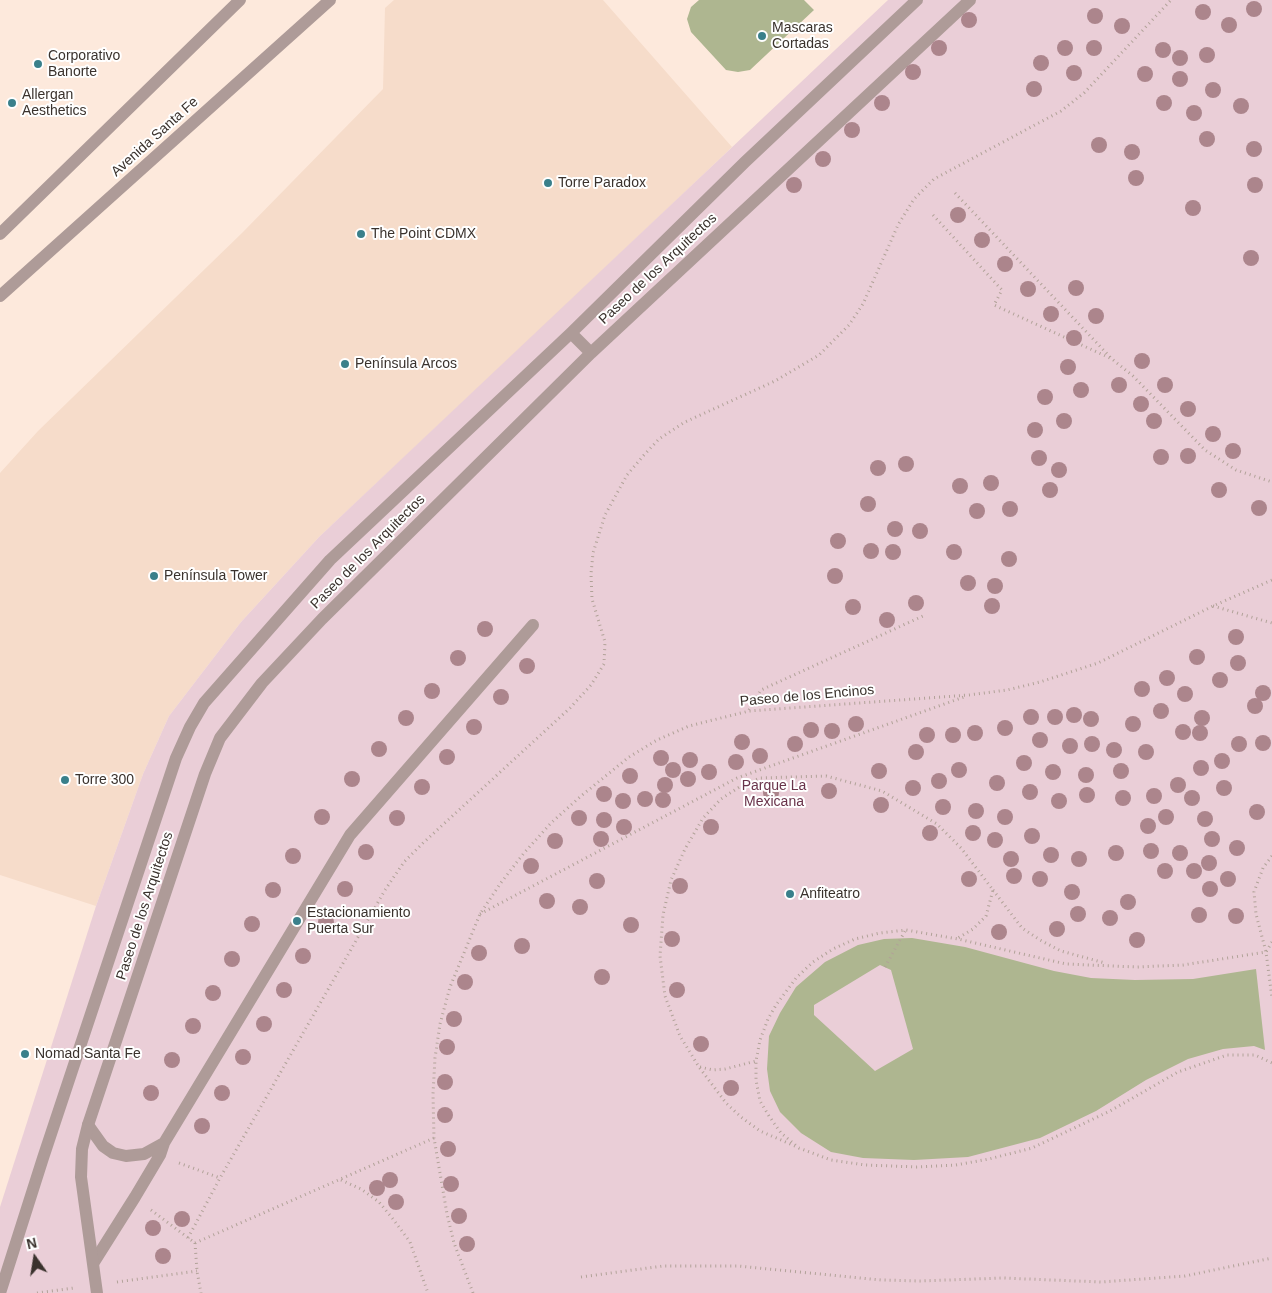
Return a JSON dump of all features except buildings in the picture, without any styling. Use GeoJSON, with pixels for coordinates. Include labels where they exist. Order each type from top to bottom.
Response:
{"type":"FeatureCollection","features":[{"type":"Feature","properties":{"kind":"street"},"geometry":{"type":"LineString","coordinates":[[0,234],[240,0]]}},
{"type":"Feature","properties":{"kind":"street","name":"Avenida Santa Fe"},"geometry":{"type":"LineString","coordinates":[[0,296],[330,0]]}},
{"type":"Feature","properties":{"kind":"street","name":"Paseo de los Arquitectos"},"geometry":{"type":"LineString","coordinates":[[0,1293],[176,758],[190,727],[204,703],[330,560],[571,332],[745,162],[918,0]]}},
{"type":"Feature","properties":{"kind":"street","name":"Paseo de los Arquitectos"},"geometry":{"type":"LineString","coordinates":[[97,1293],[81,1177],[82,1150],[88,1125],[205,774],[220,738],[262,683],[322,619],[591,353],[970,0]]}},
{"type":"Feature","properties":{"kind":"street"},"geometry":{"type":"LineString","coordinates":[[571,332],[591,353]]}},
{"type":"Feature","properties":{"kind":"street"},"geometry":{"type":"LineString","coordinates":[[94,1262],[135,1197],[350,835],[533,625]]}},
{"type":"Feature","properties":{"kind":"street"},"geometry":{"type":"LineString","coordinates":[[88,1125],[103,1146],[113,1153],[126,1156],[162,1149]]}},
{"type":"Feature","properties":{"kind":"path"},"geometry":{"type":"LineString","coordinates":[[188,1238],[220,1178],[385,890],[404,862],[570,708],[591,685],[604,664],[605,642],[592,599],[591,574],[593,553],[605,515],[627,475],[659,439],[685,422],[775,381],[819,354],[849,325],[863,304],[898,225],[914,199],[934,179],[1061,111],[1084,93],[1171,0]]}},
{"type":"Feature","properties":{"kind":"path"},"geometry":{"type":"LineString","coordinates":[[955,193],[1112,359],[1133,376],[1205,450],[1236,470],[1272,482]]}},
{"type":"Feature","properties":{"kind":"path"},"geometry":{"type":"LineString","coordinates":[[933,215],[1002,290],[994,305],[1112,359]]}},
{"type":"Feature","properties":{"kind":"path","name":"Paseo de los Encinos"},"geometry":{"type":"LineString","coordinates":[[472,1293],[454,1243],[434,1138],[433,1094],[435,1058],[440,1024],[450,987],[480,914],[500,884],[551,823],[604,776],[636,752],[657,740],[689,726],[749,711],[969,695],[1007,690],[1040,682],[1098,663],[1212,606],[1272,580]]}},
{"type":"Feature","properties":{"kind":"path"},"geometry":{"type":"LineString","coordinates":[[1212,606],[1272,623]]}},
{"type":"Feature","properties":{"kind":"path"},"geometry":{"type":"LineString","coordinates":[[749,711],[761,690],[923,616]]}},
{"type":"Feature","properties":{"kind":"path"},"geometry":{"type":"LineString","coordinates":[[480,914],[737,778],[969,695]]}},
{"type":"Feature","properties":{"kind":"path"},"geometry":{"type":"LineString","coordinates":[[1111,964],[1062,951],[1022,928],[961,848],[937,824],[882,791],[826,776],[760,778],[741,786],[721,799],[703,818],[685,849],[671,880],[663,915],[660,956],[665,996],[680,1036],[699,1067],[726,1103],[760,1131],[831,1160],[865,1165],[917,1168],[956,1165],[989,1159],[1032,1148],[1110,1111],[1178,1072],[1200,1063],[1227,1055],[1255,1055],[1272,1063]]}},
{"type":"Feature","properties":{"kind":"path"},"geometry":{"type":"LineString","coordinates":[[737,778],[741,786]]}},
{"type":"Feature","properties":{"kind":"path"},"geometry":{"type":"LineString","coordinates":[[1272,856],[1263,868],[1254,892],[1256,914],[1266,952],[1272,998]]}},
{"type":"Feature","properties":{"kind":"path"},"geometry":{"type":"LineString","coordinates":[[958,939],[973,929],[986,916],[993,890]]}},
{"type":"Feature","properties":{"kind":"path"},"geometry":{"type":"LineString","coordinates":[[799,1148],[781,1133],[760,1101],[756,1080],[756,1061],[760,1040],[768,1019],[796,978],[812,962],[833,949],[855,939],[880,933],[906,930],[958,939],[1066,964],[1111,964],[1137,967],[1183,965],[1266,952]]}},
{"type":"Feature","properties":{"kind":"path"},"geometry":{"type":"LineString","coordinates":[[885,967],[906,930]]}},
{"type":"Feature","properties":{"kind":"path"},"geometry":{"type":"LineString","coordinates":[[1266,952],[1272,942]]}},
{"type":"Feature","properties":{"kind":"path"},"geometry":{"type":"LineString","coordinates":[[699,1067],[712,1070],[725,1069],[756,1061]]}},
{"type":"Feature","properties":{"kind":"path"},"geometry":{"type":"LineString","coordinates":[[195,1243],[434,1138]]}},
{"type":"Feature","properties":{"kind":"path"},"geometry":{"type":"LineString","coordinates":[[162,1149],[220,1178]]}},
{"type":"Feature","properties":{"kind":"path"},"geometry":{"type":"LineString","coordinates":[[340,1180],[361,1189],[379,1202],[393,1219],[410,1242],[428,1293]]}},
{"type":"Feature","properties":{"kind":"path"},"geometry":{"type":"LineString","coordinates":[[135,1197],[195,1243]]}},
{"type":"Feature","properties":{"kind":"path"},"geometry":{"type":"LineString","coordinates":[[195,1243],[201,1293]]}},
{"type":"Feature","properties":{"kind":"path"},"geometry":{"type":"LineString","coordinates":[[581,1277],[663,1266],[738,1266],[880,1280],[920,1281],[1003,1278],[1101,1282],[1184,1276],[1272,1258]]}},
{"type":"Feature","properties":{"kind":"path"},"geometry":{"type":"LineString","coordinates":[[111,1283],[197,1270]]}},
{"type":"Feature","properties":{"kind":"path"},"geometry":{"type":"LineString","coordinates":[[37,1293],[79,1287]]}},
{"type":"Feature","properties":{"kind":"shaded area"},"geometry":{"type":"Polygon","coordinates":[[[394,0],[603,0],[732,147],[319,537],[241,622],[169,716],[143,774],[96,906],[0,875],[0,473],[38,431],[243,232],[383,89],[385,8],[394,0]]]}},
{"type":"Feature","properties":{"kind":"shaded area"},"geometry":{"type":"Polygon","coordinates":[[[699,0],[804,0],[814,10],[750,70],[738,72],[726,70],[691,32],[687,19],[691,7],[699,0]]]}},
{"type":"Feature","properties":{"kind":"shaded area"},"geometry":{"type":"Polygon","coordinates":[[[912,938],[965,947],[1054,971],[1091,978],[1135,980],[1193,979],[1256,969],[1265,1050],[1254,1046],[1223,1049],[1188,1059],[1146,1080],[1096,1111],[1040,1138],[968,1157],[914,1160],[863,1158],[831,1152],[801,1133],[780,1112],[770,1091],[767,1069],[769,1036],[796,987],[825,962],[858,945],[884,939],[912,938]],[[880,965],[814,1005],[814,1015],[875,1071],[913,1049],[891,970],[880,965]]]}},
{"type":"Feature","properties":{"kind":"green space","name":"Parque La Mexicana"},"geometry":{"type":"Polygon","coordinates":[[[888,0],[1272,0],[1272,1293],[0,1293],[0,1207],[96,906],[143,774],[169,716],[241,622],[319,537],[888,0]]]}},
{"type":"Feature","properties":{"kind":"place","name":"Mascaras Cortadas"},"geometry":{"type":"Point","coordinates":[762,36]}},
{"type":"Feature","properties":{"kind":"place","name":"Corporativo Banorte"},"geometry":{"type":"Point","coordinates":[38,64]}},
{"type":"Feature","properties":{"kind":"place","name":"Allergan Aesthetics"},"geometry":{"type":"Point","coordinates":[12,103]}},
{"type":"Feature","properties":{"kind":"place","name":"Torre Paradox"},"geometry":{"type":"Point","coordinates":[548,183]}},
{"type":"Feature","properties":{"kind":"place","name":"The Point CDMX"},"geometry":{"type":"Point","coordinates":[361,234]}},
{"type":"Feature","properties":{"kind":"place","name":"Península Arcos"},"geometry":{"type":"Point","coordinates":[345,364]}},
{"type":"Feature","properties":{"kind":"place","name":"Península Tower"},"geometry":{"type":"Point","coordinates":[154,576]}},
{"type":"Feature","properties":{"kind":"place","name":"Torre 300"},"geometry":{"type":"Point","coordinates":[65,780]}},
{"type":"Feature","properties":{"kind":"place","name":"Anfiteatro"},"geometry":{"type":"Point","coordinates":[790,894]}},
{"type":"Feature","properties":{"kind":"place","name":"Estacionamiento Puerta Sur"},"geometry":{"type":"Point","coordinates":[297,921]}},
{"type":"Feature","properties":{"kind":"place","name":"Nomad Santa Fe"},"geometry":{"type":"Point","coordinates":[25,1054]}}]}
